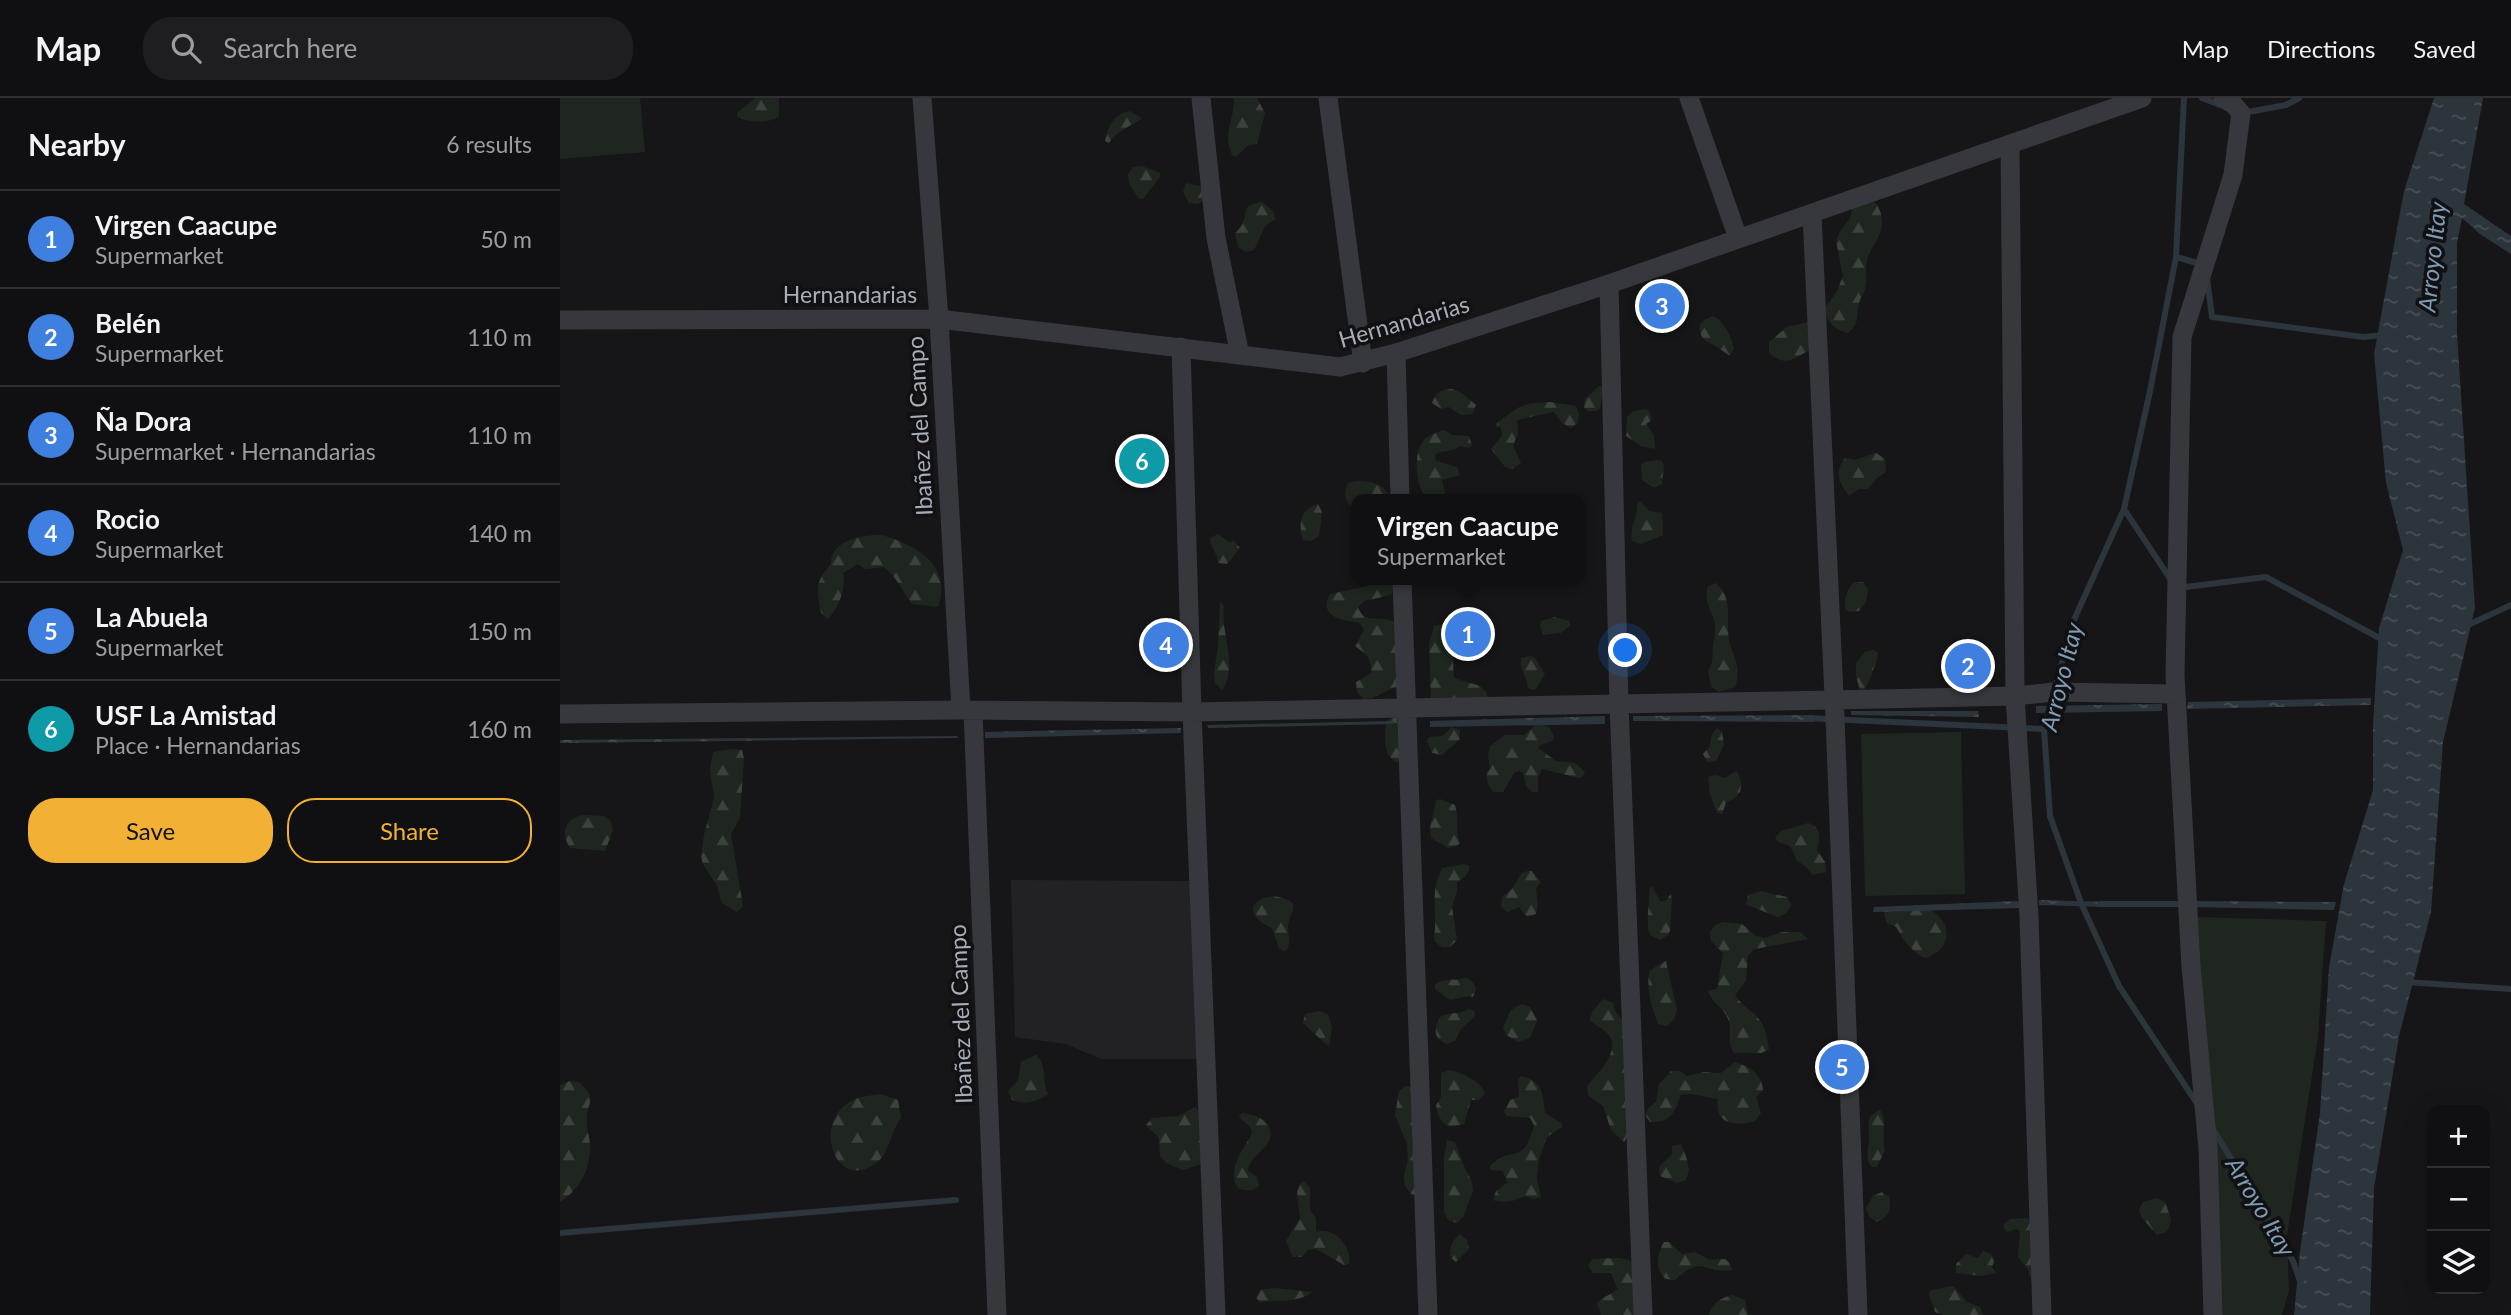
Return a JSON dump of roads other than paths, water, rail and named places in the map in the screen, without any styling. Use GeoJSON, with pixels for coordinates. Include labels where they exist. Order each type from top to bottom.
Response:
{"type":"FeatureCollection","features":[{"type":"Feature","properties":{"kind":"street","name":"Ibañez del Campo"},"geometry":{"type":"LineString","coordinates":[[922,98],[967,711],[997,1315]]}},
{"type":"Feature","properties":{"kind":"street"},"geometry":{"type":"LineString","coordinates":[[1201,98],[1216,238],[1240,355]]}},
{"type":"Feature","properties":{"kind":"street"},"geometry":{"type":"LineString","coordinates":[[1328,98],[1363,363]]}},
{"type":"Feature","properties":{"kind":"street"},"geometry":{"type":"LineString","coordinates":[[1689,98],[1738,238]]}},
{"type":"Feature","properties":{"kind":"street","name":"Hernandarias"},"geometry":{"type":"LineString","coordinates":[[560,320],[939,319],[1181,347],[1304,365],[1340,367],[1396,353],[1609,284],[2142,98]]}},
{"type":"Feature","properties":{"kind":"street"},"geometry":{"type":"LineString","coordinates":[[2213,1315],[2208,1148],[2186,892],[2176,694],[2176,588],[2182,337],[2233,175],[2241,113],[2223,98]]}},
{"type":"Feature","properties":{"kind":"street"},"geometry":{"type":"LineString","coordinates":[[2010,144],[2015,695],[2029,916],[2042,1315]]}},
{"type":"Feature","properties":{"kind":"street"},"geometry":{"type":"LineString","coordinates":[[1812,214],[1858,1315]]}},
{"type":"Feature","properties":{"kind":"street"},"geometry":{"type":"LineString","coordinates":[[1609,284],[1619,705],[1643,1315]]}},
{"type":"Feature","properties":{"kind":"street"},"geometry":{"type":"LineString","coordinates":[[1181,347],[1192,712],[1216,1315]]}},
{"type":"Feature","properties":{"kind":"street"},"geometry":{"type":"LineString","coordinates":[[1396,353],[1400,494]]}},
{"type":"Feature","properties":{"kind":"street"},"geometry":{"type":"LineString","coordinates":[[1402,585],[1427,1315]]}},
{"type":"Feature","properties":{"kind":"street"},"geometry":{"type":"LineString","coordinates":[[560,714],[1192,712],[1619,705],[2054,692],[2176,694]]}},
{"type":"Feature","properties":{"kind":"water"},"geometry":{"type":"Polygon","coordinates":[[[2434,98],[2483,98],[2464,204],[2511,236],[2511,254],[2480,234],[2462,218],[2457,243],[2457,334],[2475,608],[2443,742],[2431,912],[2399,1036],[2374,1188],[2370,1315],[2294,1315],[2300,1251],[2320,1113],[2329,967],[2344,884],[2373,790],[2373,726],[2379,628],[2403,550],[2386,483],[2374,354],[2404,191],[2434,98]]]}},
{"type":"Feature","properties":{"kind":"water"},"geometry":{"type":"Polygon","coordinates":[[[2371,698],[2371,705],[2187,709],[2188,702],[2371,698]]]}},
{"type":"Feature","properties":{"kind":"water"},"geometry":{"type":"Polygon","coordinates":[[[2162,704],[2162,711],[2036,713],[2036,706],[2162,704]]]}},
{"type":"Feature","properties":{"kind":"water"},"geometry":{"type":"Polygon","coordinates":[[[1851,711],[1978,711],[1979,717],[1851,715],[1851,711]]]}},
{"type":"Feature","properties":{"kind":"water"},"geometry":{"type":"Polygon","coordinates":[[[1814,715],[1814,722],[1633,721],[1633,716],[1814,715]]]}},
{"type":"Feature","properties":{"kind":"water"},"geometry":{"type":"Polygon","coordinates":[[[1605,716],[1605,724],[1430,727],[1430,721],[1605,716]]]}},
{"type":"Feature","properties":{"kind":"water"},"geometry":{"type":"Polygon","coordinates":[[[1393,721],[1393,724],[1208,728],[1207,725],[1393,721]]]}},
{"type":"Feature","properties":{"kind":"water"},"geometry":{"type":"Polygon","coordinates":[[[1181,728],[1181,733],[985,738],[985,732],[1181,728]]]}},
{"type":"Feature","properties":{"kind":"water"},"geometry":{"type":"Polygon","coordinates":[[[958,736],[957,738],[560,743],[560,740],[958,736]]]}},
{"type":"Feature","properties":{"kind":"water"},"geometry":{"type":"Polygon","coordinates":[[[2039,900],[2106,902],[2106,907],[2039,905],[2039,900]]]}},
{"type":"Feature","properties":{"kind":"water"},"geometry":{"type":"Polygon","coordinates":[[[2018,901],[2020,908],[1873,912],[1874,907],[2018,901]]]}},
{"type":"Feature","properties":{"kind":"water"},"geometry":{"type":"Polygon","coordinates":[[[2192,901],[2336,902],[2334,910],[2191,907],[2192,901]]]}},
{"type":"Feature","properties":{"kind":"waterway","name":"Arroyo Itay"},"geometry":{"type":"LineString","coordinates":[[2184,98],[2176,257],[2124,509],[2073,622],[2044,729],[2050,816],[2081,903],[2119,986],[2198,1105]]}},
{"type":"Feature","properties":{"kind":"waterway"},"geometry":{"type":"LineString","coordinates":[[2202,98],[2220,105]]}},
{"type":"Feature","properties":{"kind":"waterway"},"geometry":{"type":"LineString","coordinates":[[2243,113],[2286,105],[2299,98]]}},
{"type":"Feature","properties":{"kind":"waterway"},"geometry":{"type":"LineString","coordinates":[[2176,257],[2201,264]]}},
{"type":"Feature","properties":{"kind":"waterway"},"geometry":{"type":"LineString","coordinates":[[2207,278],[2212,317],[2363,337],[2384,335]]}},
{"type":"Feature","properties":{"kind":"waterway"},"geometry":{"type":"LineString","coordinates":[[2124,509],[2171,580]]}},
{"type":"Feature","properties":{"kind":"waterway"},"geometry":{"type":"LineString","coordinates":[[2178,588],[2266,577],[2385,641]]}},
{"type":"Feature","properties":{"kind":"waterway"},"geometry":{"type":"LineString","coordinates":[[2466,626],[2511,605]]}},
{"type":"Feature","properties":{"kind":"waterway"},"geometry":{"type":"LineString","coordinates":[[1806,718],[2044,729]]}},
{"type":"Feature","properties":{"kind":"waterway"},"geometry":{"type":"LineString","coordinates":[[2100,904],[2183,904]]}},
{"type":"Feature","properties":{"kind":"waterway"},"geometry":{"type":"LineString","coordinates":[[2405,982],[2511,989]]}},
{"type":"Feature","properties":{"kind":"waterway","name":"Arroyo Itay"},"geometry":{"type":"LineString","coordinates":[[2213,1129],[2293,1261],[2301,1284]]}},
{"type":"Feature","properties":{"kind":"waterway"},"geometry":{"type":"LineString","coordinates":[[560,1233],[956,1200]]}},
{"type":"Feature","properties":{"kind":"place","name":"Ña Dora"},"geometry":{"type":"Point","coordinates":[1662,306]}},
{"type":"Feature","properties":{"kind":"place","name":"USF La Amistad"},"geometry":{"type":"Point","coordinates":[1142,461]}},
{"type":"Feature","properties":{"kind":"place","name":"Virgen Caacupe"},"geometry":{"type":"Point","coordinates":[1468,634]}},
{"type":"Feature","properties":{"kind":"place","name":"Rocio"},"geometry":{"type":"Point","coordinates":[1166,645]}},
{"type":"Feature","properties":{"kind":"place","name":"Belén"},"geometry":{"type":"Point","coordinates":[1968,666]}},
{"type":"Feature","properties":{"kind":"place","name":"La Abuela"},"geometry":{"type":"Point","coordinates":[1842,1067]}}]}
